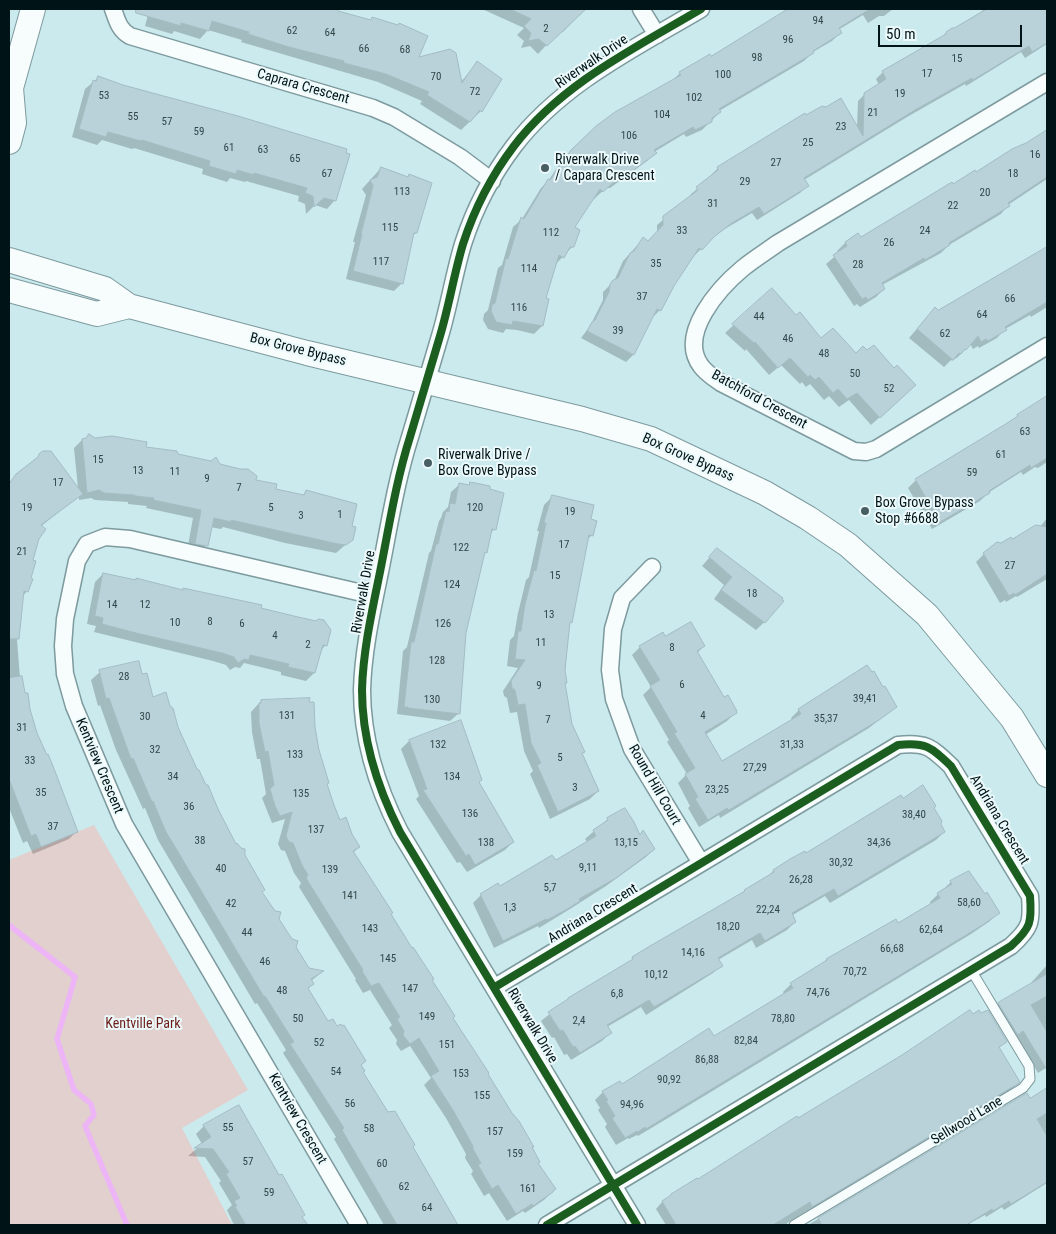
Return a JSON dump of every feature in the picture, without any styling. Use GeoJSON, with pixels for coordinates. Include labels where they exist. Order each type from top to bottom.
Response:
{"type":"FeatureCollection","features":[{"type":"Feature","properties":{"kind":"main road"},"geometry":{"type":"LineString","coordinates":[[9,142],[14,123],[10,90],[33,9]]}},
{"type":"Feature","properties":{"kind":"main road","name":"Box Grove Bypass"},"geometry":{"type":"LineString","coordinates":[[9,260],[105,289],[129,306],[307,352],[582,419],[651,439],[765,493],[808,518],[848,545],[927,614],[1012,718],[1047,775]]}},
{"type":"Feature","properties":{"kind":"main road","name":"Box Grove Bypass"},"geometry":{"type":"LineString","coordinates":[[9,290],[97,314],[129,306]]}},
{"type":"Feature","properties":{"kind":"street","name":"Caprara Crescent"},"geometry":{"type":"LineString","coordinates":[[113,9],[123,32],[130,36],[355,102],[394,116],[460,157],[492,181]]}},
{"type":"Feature","properties":{"kind":"street"},"geometry":{"type":"LineString","coordinates":[[640,9],[657,35]]}},
{"type":"Feature","properties":{"kind":"street","name":"Riverwalk Drive"},"geometry":{"type":"LineString","coordinates":[[638,1225],[400,832],[376,777],[366,737],[362,691],[375,596],[409,438],[441,334],[464,243],[473,219],[492,181],[512,148],[554,104],[593,74],[701,9]]}},
{"type":"Feature","properties":{"kind":"street","name":"Batchford Crescent"},"geometry":{"type":"LineString","coordinates":[[1047,82],[778,244],[743,268],[708,305],[699,322],[693,341],[695,353],[700,364],[710,376],[854,451],[866,452],[876,449],[1047,346]]}},
{"type":"Feature","properties":{"kind":"street","name":"Kentview Crescent"},"geometry":{"type":"LineString","coordinates":[[359,1225],[124,824],[74,706],[65,674],[63,646],[65,618],[77,560],[88,544],[105,536],[130,540],[375,596]]}},
{"type":"Feature","properties":{"kind":"street","name":"Round Hill Court"},"geometry":{"type":"LineString","coordinates":[[652,567],[622,598],[619,606],[613,629],[610,670],[614,699],[632,749],[701,863]]}},
{"type":"Feature","properties":{"kind":"street","name":"Andriana Crescent"},"geometry":{"type":"LineString","coordinates":[[495,987],[898,746],[917,744],[935,751],[951,766],[1030,896],[1032,916],[1024,935],[1011,946],[614,1185]]}},
{"type":"Feature","properties":{"kind":"street"},"geometry":{"type":"LineString","coordinates":[[547,1225],[614,1185]]}},
{"type":"Feature","properties":{"kind":"lane","name":"Sellwood Lane"},"geometry":{"type":"LineString","coordinates":[[794,1225],[1023,1088],[1030,1079],[1030,1066],[971,970]]}},
{"type":"Feature","properties":{"kind":"green space","name":"Kentville Park"},"geometry":{"type":"Polygon","coordinates":[[[94,825],[248,1090],[182,1128],[232,1225],[10,1225],[9,860],[94,825]]]}},
{"type":"Feature","properties":{"kind":"building"},"geometry":{"type":"Polygon","coordinates":[[[136,9],[339,9],[338,11],[371,20],[372,17],[398,25],[399,23],[428,36],[419,57],[450,49],[456,53],[462,83],[477,61],[502,79],[482,112],[480,110],[470,122],[427,95],[429,92],[386,74],[289,47],[212,21],[209,31],[181,23],[181,26],[136,13],[136,9]]]}},
{"type":"Feature","properties":{"kind":"building"},"geometry":{"type":"Polygon","coordinates":[[[510,9],[586,9],[547,46],[539,39],[528,41],[531,33],[524,26],[531,19],[510,9]]]}},
{"type":"Feature","properties":{"kind":"building"},"geometry":{"type":"Polygon","coordinates":[[[788,9],[870,9],[839,28],[842,33],[813,51],[814,53],[719,109],[721,112],[712,118],[712,122],[695,130],[693,127],[654,150],[657,153],[620,180],[616,180],[603,192],[600,189],[575,227],[580,230],[574,247],[570,247],[564,258],[559,255],[546,298],[549,299],[543,326],[513,321],[512,325],[496,322],[491,311],[492,305],[495,303],[506,258],[508,259],[521,217],[524,219],[548,179],[550,180],[571,150],[596,126],[615,112],[681,75],[679,72],[710,54],[711,56],[788,9]]]}},
{"type":"Feature","properties":{"kind":"building"},"geometry":{"type":"Polygon","coordinates":[[[987,9],[1047,9],[1047,43],[1032,52],[1029,46],[973,80],[972,78],[915,110],[804,178],[809,186],[764,214],[759,207],[732,223],[715,236],[702,250],[699,248],[674,286],[661,311],[657,309],[634,355],[587,331],[595,320],[609,292],[610,284],[618,278],[630,253],[634,251],[643,237],[648,241],[663,225],[663,216],[698,190],[696,187],[718,170],[717,167],[805,113],[806,115],[822,106],[826,107],[841,98],[863,136],[864,93],[886,79],[882,71],[987,9]]]}},
{"type":"Feature","properties":{"kind":"building"},"geometry":{"type":"Polygon","coordinates":[[[98,76],[123,85],[238,116],[347,149],[346,153],[350,154],[336,201],[324,198],[314,207],[313,196],[305,193],[307,188],[254,173],[254,175],[237,170],[236,174],[209,166],[210,161],[142,140],[108,132],[106,137],[79,129],[93,80],[96,81],[98,76]]]}},
{"type":"Feature","properties":{"kind":"building"},"geometry":{"type":"Polygon","coordinates":[[[1047,130],[1047,177],[1008,203],[1010,206],[949,243],[950,245],[882,283],[885,289],[868,300],[866,297],[862,299],[833,255],[847,246],[845,242],[858,233],[861,237],[952,182],[953,184],[975,170],[976,172],[1047,130]]]}},
{"type":"Feature","properties":{"kind":"building"},"geometry":{"type":"Polygon","coordinates":[[[381,167],[408,177],[409,174],[432,183],[417,233],[414,233],[403,284],[353,271],[373,186],[370,180],[377,177],[381,167]]]}},
{"type":"Feature","properties":{"kind":"building"},"geometry":{"type":"Polygon","coordinates":[[[1047,247],[1047,302],[1005,327],[1007,330],[988,341],[986,339],[981,342],[978,336],[966,350],[961,354],[959,353],[953,360],[917,329],[935,307],[938,310],[1047,247]]]}},
{"type":"Feature","properties":{"kind":"building"},"geometry":{"type":"Polygon","coordinates":[[[772,288],[796,315],[800,312],[821,338],[833,328],[856,353],[863,346],[867,350],[874,345],[894,368],[897,365],[916,385],[880,418],[857,393],[847,399],[838,389],[833,393],[819,377],[815,380],[810,375],[808,377],[790,358],[778,368],[755,342],[732,324],[772,288]]]}},
{"type":"Feature","properties":{"kind":"building"},"geometry":{"type":"Polygon","coordinates":[[[1047,396],[1047,458],[1031,468],[1030,465],[989,491],[990,493],[940,522],[915,479],[1004,425],[1047,396]]]}},
{"type":"Feature","properties":{"kind":"building"},"geometry":{"type":"Polygon","coordinates":[[[89,434],[95,438],[112,436],[147,442],[146,447],[177,451],[178,454],[211,461],[216,457],[220,464],[248,469],[257,476],[256,480],[277,484],[276,489],[304,495],[306,490],[357,504],[352,526],[356,527],[353,540],[346,545],[338,544],[231,520],[231,522],[214,518],[208,546],[195,544],[201,510],[135,495],[104,493],[99,490],[87,493],[82,439],[86,438],[89,434]]]}},
{"type":"Feature","properties":{"kind":"building"},"geometry":{"type":"Polygon","coordinates":[[[43,451],[51,451],[83,494],[41,525],[46,529],[39,539],[33,560],[36,561],[31,578],[33,579],[28,592],[24,591],[19,639],[9,639],[9,484],[16,474],[43,451]]]}},
{"type":"Feature","properties":{"kind":"building"},"geometry":{"type":"Polygon","coordinates":[[[470,482],[490,486],[490,489],[504,493],[496,530],[492,529],[487,553],[485,552],[466,633],[460,714],[404,707],[411,642],[414,642],[436,544],[438,544],[446,511],[449,512],[450,503],[455,504],[459,483],[469,485],[470,482]]]}},
{"type":"Feature","properties":{"kind":"building"},"geometry":{"type":"Polygon","coordinates":[[[552,495],[594,505],[591,519],[597,521],[593,536],[589,535],[572,623],[570,622],[565,670],[567,683],[565,683],[572,724],[585,752],[582,753],[599,791],[558,812],[537,765],[541,763],[531,743],[525,704],[518,705],[511,681],[525,660],[515,659],[518,631],[521,631],[525,604],[534,570],[536,571],[546,523],[544,523],[552,495]]]}},
{"type":"Feature","properties":{"kind":"building"},"geometry":{"type":"Polygon","coordinates":[[[1036,525],[1047,527],[1047,574],[1015,595],[1014,593],[1009,596],[983,553],[997,542],[1001,543],[1011,537],[1012,539],[1036,525]]]}},
{"type":"Feature","properties":{"kind":"building"},"geometry":{"type":"Polygon","coordinates":[[[717,548],[783,598],[782,600],[784,601],[765,623],[721,590],[732,577],[709,557],[717,548]]]}},
{"type":"Feature","properties":{"kind":"building"},"geometry":{"type":"Polygon","coordinates":[[[103,573],[136,580],[136,578],[183,590],[183,588],[262,605],[261,608],[316,621],[318,619],[324,620],[331,630],[327,646],[323,645],[315,673],[288,667],[289,664],[250,655],[249,660],[244,659],[238,663],[234,657],[222,653],[102,624],[103,618],[95,616],[103,573]]]}},
{"type":"Feature","properties":{"kind":"building"},"geometry":{"type":"Polygon","coordinates":[[[691,622],[705,646],[697,651],[724,697],[728,695],[737,711],[737,713],[705,732],[722,761],[801,714],[798,709],[867,665],[872,672],[874,671],[883,687],[885,686],[897,707],[879,720],[729,810],[727,808],[708,820],[695,799],[698,797],[685,774],[695,768],[674,733],[677,732],[650,686],[660,680],[639,646],[663,632],[665,636],[691,622]]]}},
{"type":"Feature","properties":{"kind":"building"},"geometry":{"type":"Polygon","coordinates":[[[139,661],[142,674],[147,673],[153,697],[166,692],[178,727],[197,769],[206,785],[208,785],[236,844],[245,849],[245,855],[265,890],[262,892],[275,911],[281,912],[279,919],[292,939],[298,941],[296,947],[309,968],[324,971],[311,979],[314,984],[308,988],[328,1021],[333,1019],[337,1026],[344,1025],[366,1061],[361,1065],[365,1071],[363,1072],[388,1112],[395,1111],[415,1145],[413,1147],[458,1225],[397,1225],[342,1130],[344,1128],[290,1044],[294,1042],[264,997],[166,832],[133,758],[131,759],[109,698],[106,699],[99,670],[139,661]]]}},
{"type":"Feature","properties":{"kind":"building"},"geometry":{"type":"Polygon","coordinates":[[[22,676],[37,733],[53,766],[78,832],[41,847],[36,834],[31,836],[9,779],[9,678],[22,676]]]}},
{"type":"Feature","properties":{"kind":"building"},"geometry":{"type":"Polygon","coordinates":[[[310,698],[309,702],[314,702],[315,727],[319,750],[334,805],[340,820],[346,817],[352,834],[360,847],[353,851],[393,913],[391,914],[412,948],[434,979],[432,980],[455,1016],[453,1018],[489,1073],[512,1113],[519,1121],[534,1147],[532,1147],[540,1162],[538,1163],[556,1189],[533,1206],[532,1204],[516,1214],[498,1185],[492,1189],[478,1165],[481,1163],[473,1146],[431,1076],[439,1071],[419,1038],[410,1044],[403,1035],[404,1031],[397,1019],[400,1017],[379,983],[371,986],[306,878],[308,875],[293,843],[289,842],[286,836],[292,812],[280,816],[275,806],[270,789],[274,785],[268,751],[265,752],[259,723],[259,703],[261,703],[261,700],[310,698]]]}},
{"type":"Feature","properties":{"kind":"building"},"geometry":{"type":"Polygon","coordinates":[[[461,720],[482,780],[479,782],[514,842],[475,865],[469,854],[466,856],[423,790],[427,789],[409,740],[461,720]]]}},
{"type":"Feature","properties":{"kind":"building"},"geometry":{"type":"Polygon","coordinates":[[[923,785],[936,806],[934,808],[942,821],[941,824],[945,832],[838,896],[834,889],[792,913],[796,922],[765,941],[760,933],[718,958],[723,966],[654,1007],[649,1000],[607,1025],[612,1033],[580,1053],[575,1046],[573,1047],[563,1030],[560,1031],[548,1012],[568,998],[633,959],[632,957],[650,946],[745,891],[790,859],[805,851],[806,853],[901,795],[903,798],[923,785]]]}},
{"type":"Feature","properties":{"kind":"building"},"geometry":{"type":"Polygon","coordinates":[[[625,808],[640,835],[643,830],[655,849],[616,878],[579,899],[580,901],[569,908],[503,941],[480,894],[498,883],[500,886],[552,855],[556,860],[596,836],[593,830],[608,820],[607,818],[625,808]]]}},
{"type":"Feature","properties":{"kind":"building"},"geometry":{"type":"Polygon","coordinates":[[[969,871],[985,894],[987,892],[1000,913],[646,1129],[645,1127],[625,1138],[612,1118],[615,1116],[602,1091],[620,1081],[622,1084],[709,1028],[714,1036],[793,988],[790,983],[826,959],[896,919],[898,923],[940,898],[937,893],[952,884],[950,881],[969,871]]]}},
{"type":"Feature","properties":{"kind":"building"},"geometry":{"type":"Polygon","coordinates":[[[1047,974],[1047,996],[1031,1005],[1047,1032],[1047,1070],[1023,1031],[1018,1035],[998,1003],[1047,974]]]}},
{"type":"Feature","properties":{"kind":"building"},"geometry":{"type":"Polygon","coordinates":[[[970,1010],[973,1014],[979,1010],[981,1013],[988,1010],[1007,1042],[999,1047],[1019,1083],[812,1207],[810,1202],[773,1225],[676,1225],[662,1201],[671,1194],[797,1116],[798,1118],[902,1055],[970,1010]]]}},
{"type":"Feature","properties":{"kind":"building"},"geometry":{"type":"Polygon","coordinates":[[[1047,1088],[1047,1113],[1037,1119],[1047,1136],[1047,1182],[1026,1195],[1011,1204],[1009,1201],[993,1211],[992,1209],[966,1225],[822,1225],[818,1218],[1027,1093],[1030,1098],[1047,1088]]]}},
{"type":"Feature","properties":{"kind":"building"},"geometry":{"type":"Polygon","coordinates":[[[239,1105],[279,1175],[282,1174],[305,1215],[302,1217],[308,1225],[246,1225],[235,1207],[237,1206],[234,1201],[240,1198],[226,1174],[229,1172],[213,1149],[194,1148],[211,1137],[203,1125],[239,1105]]]}},
{"type":"Feature","properties":{"kind":"waterway"},"geometry":{"type":"LineString","coordinates":[[9,925],[75,977],[57,1039],[74,1090],[91,1104],[94,1115],[85,1126],[127,1225]]}},
{"type":"Feature","properties":{"kind":"cycle path"},"geometry":{"type":"LineString","coordinates":[[637,1225],[400,832],[384,798],[372,763],[365,727],[362,690],[371,616],[401,470],[443,325],[463,244],[484,193],[514,146],[554,104],[600,69],[701,9]]}},
{"type":"Feature","properties":{"kind":"cycle path"},"geometry":{"type":"LineString","coordinates":[[495,987],[898,745],[922,745],[933,750],[951,766],[1030,896],[1031,912],[1029,924],[1023,934],[1011,946],[547,1225]]}},
{"type":"Feature","properties":{"kind":"place","name":"Riverwalk Drive / Capara Crescent"},"geometry":{"type":"Point","coordinates":[545,168]}},
{"type":"Feature","properties":{"kind":"place","name":"Riverwalk Drive / Box Grove Bypass"},"geometry":{"type":"Point","coordinates":[428,463]}},
{"type":"Feature","properties":{"kind":"place","name":"Box Grove Bypass Stop #6688"},"geometry":{"type":"Point","coordinates":[865,511]}}]}
